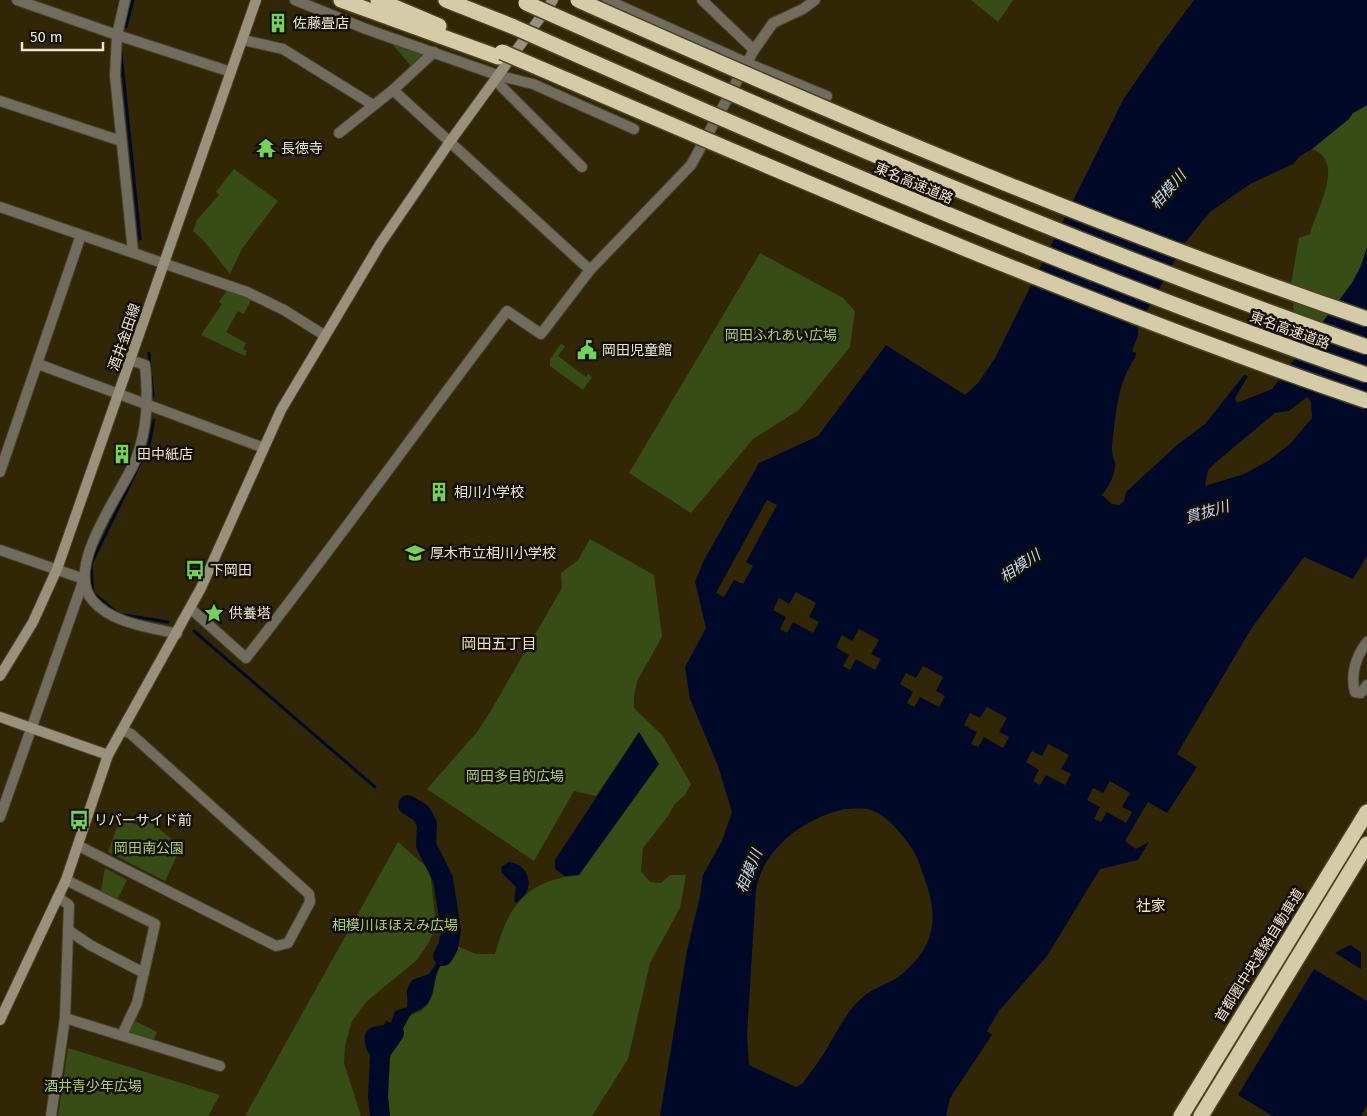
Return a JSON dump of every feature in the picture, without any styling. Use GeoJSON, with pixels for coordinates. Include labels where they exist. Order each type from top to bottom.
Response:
{"type":"FeatureCollection","features":[{"type":"Feature","properties":{"kind":"highway"},"geometry":{"type":"LineString","coordinates":[[341,0],[548,72],[798,180],[1049,283],[1367,401]]}},
{"type":"Feature","properties":{"kind":"highway"},"geometry":{"type":"LineString","coordinates":[[378,0],[500,55]]}},
{"type":"Feature","properties":{"kind":"highway"},"geometry":{"type":"LineString","coordinates":[[446,0],[514,27]]}},
{"type":"Feature","properties":{"kind":"highway","name":"東名高速道路"},"geometry":{"type":"LineString","coordinates":[[457,0],[727,122],[1045,255],[1192,312],[1367,375]]}},
{"type":"Feature","properties":{"kind":"highway"},"geometry":{"type":"LineString","coordinates":[[578,0],[935,156],[1204,261],[1367,320]]}},
{"type":"Feature","properties":{"kind":"highway","name":"東名高速道路"},"geometry":{"type":"LineString","coordinates":[[522,1],[928,179],[1071,237],[1367,347]]}},
{"type":"Feature","properties":{"kind":"highway","name":"首都圏中央連絡自動車道"},"geometry":{"type":"LineString","coordinates":[[1181,1116],[1367,812]]}},
{"type":"Feature","properties":{"kind":"highway"},"geometry":{"type":"LineString","coordinates":[[1201,1116],[1367,844]]}},
{"type":"Feature","properties":{"kind":"street"},"geometry":{"type":"LineString","coordinates":[[17,0],[117,36],[231,72]]}},
{"type":"Feature","properties":{"kind":"street"},"geometry":{"type":"LineString","coordinates":[[125,0],[117,36],[115,76],[133,252]]}},
{"type":"Feature","properties":{"kind":"street","name":"酒井金田線"},"geometry":{"type":"LineString","coordinates":[[0,676],[34,622],[57,569],[256,0]]}},
{"type":"Feature","properties":{"kind":"street"},"geometry":{"type":"LineString","coordinates":[[295,0],[366,29],[434,52],[498,79],[533,84],[634,129]]}},
{"type":"Feature","properties":{"kind":"street"},"geometry":{"type":"LineString","coordinates":[[0,1020],[66,880],[108,755],[188,613],[281,410],[380,244],[449,143],[498,79],[553,0]]}},
{"type":"Feature","properties":{"kind":"street"},"geometry":{"type":"LineString","coordinates":[[607,0],[747,63],[827,96]]}},
{"type":"Feature","properties":{"kind":"street"},"geometry":{"type":"LineString","coordinates":[[702,0],[754,50]]}},
{"type":"Feature","properties":{"kind":"street"},"geometry":{"type":"LineString","coordinates":[[188,613],[246,658],[304,584],[506,311],[541,334],[590,270],[690,165],[754,50],[773,22],[803,9],[815,0]]}},
{"type":"Feature","properties":{"kind":"street"},"geometry":{"type":"LineString","coordinates":[[242,40],[283,49],[373,105]]}},
{"type":"Feature","properties":{"kind":"street"},"geometry":{"type":"LineString","coordinates":[[339,133],[393,90],[434,52]]}},
{"type":"Feature","properties":{"kind":"street"},"geometry":{"type":"LineString","coordinates":[[498,79],[582,167]]}},
{"type":"Feature","properties":{"kind":"street"},"geometry":{"type":"LineString","coordinates":[[393,90],[590,270]]}},
{"type":"Feature","properties":{"kind":"street"},"geometry":{"type":"LineString","coordinates":[[0,101],[121,141]]}},
{"type":"Feature","properties":{"kind":"street"},"geometry":{"type":"LineString","coordinates":[[0,207],[247,292],[284,310],[324,335]]}},
{"type":"Feature","properties":{"kind":"street"},"geometry":{"type":"LineString","coordinates":[[0,472],[2,458],[38,364],[81,235]]}},
{"type":"Feature","properties":{"kind":"street"},"geometry":{"type":"LineString","coordinates":[[130,360],[145,365],[148,405],[145,430],[136,459],[90,549],[84,569],[84,579],[87,592],[93,601],[105,611],[118,618],[178,632]]}},
{"type":"Feature","properties":{"kind":"street"},"geometry":{"type":"LineString","coordinates":[[38,364],[264,448]]}},
{"type":"Feature","properties":{"kind":"street"},"geometry":{"type":"LineString","coordinates":[[0,550],[84,579]]}},
{"type":"Feature","properties":{"kind":"street"},"geometry":{"type":"LineString","coordinates":[[0,817],[84,579]]}},
{"type":"Feature","properties":{"kind":"street"},"geometry":{"type":"LineString","coordinates":[[1367,642],[1360,656],[1352,681],[1355,692],[1361,693],[1367,685]]}},
{"type":"Feature","properties":{"kind":"street"},"geometry":{"type":"LineString","coordinates":[[0,717],[108,755]]}},
{"type":"Feature","properties":{"kind":"street"},"geometry":{"type":"LineString","coordinates":[[79,846],[276,946],[288,943],[310,902],[309,894],[131,734],[122,730]]}},
{"type":"Feature","properties":{"kind":"street"},"geometry":{"type":"LineString","coordinates":[[66,880],[155,924],[137,1003],[122,1035]]}},
{"type":"Feature","properties":{"kind":"street"},"geometry":{"type":"LineString","coordinates":[[51,1116],[66,1018],[69,904],[58,897]]}},
{"type":"Feature","properties":{"kind":"street"},"geometry":{"type":"LineString","coordinates":[[68,930],[90,945],[144,973]]}},
{"type":"Feature","properties":{"kind":"street"},"geometry":{"type":"LineString","coordinates":[[66,1018],[220,1066]]}},
{"type":"Feature","properties":{"kind":"green space"},"geometry":{"type":"Polygon","coordinates":[[[971,0],[1013,0],[998,22],[971,0]]]}},
{"type":"Feature","properties":{"kind":"green space"},"geometry":{"type":"Polygon","coordinates":[[[392,44],[421,54],[421,58],[412,67],[392,44]]]}},
{"type":"Feature","properties":{"kind":"green space"},"geometry":{"type":"Polygon","coordinates":[[[1367,105],[1367,248],[1362,264],[1352,283],[1309,340],[1294,315],[1291,284],[1299,238],[1310,234],[1326,188],[1327,164],[1322,155],[1312,149],[1353,113],[1367,105]]]}},
{"type":"Feature","properties":{"kind":"green space"},"geometry":{"type":"Polygon","coordinates":[[[234,169],[278,201],[242,249],[230,274],[203,240],[193,231],[197,220],[219,195],[216,192],[234,169]]]}},
{"type":"Feature","properties":{"kind":"green space","name":"岡田ふれあい広場"},"geometry":{"type":"Polygon","coordinates":[[[760,253],[843,298],[855,311],[850,347],[799,410],[753,439],[691,513],[629,473],[760,253]]]}},
{"type":"Feature","properties":{"kind":"green space"},"geometry":{"type":"Polygon","coordinates":[[[228,289],[252,298],[244,314],[238,311],[226,332],[246,343],[243,349],[247,351],[245,356],[201,335],[222,304],[219,302],[228,289]]]}},
{"type":"Feature","properties":{"kind":"green space"},"geometry":{"type":"Polygon","coordinates":[[[561,344],[565,346],[558,356],[586,377],[588,374],[592,377],[583,390],[550,366],[550,359],[561,344]]]}},
{"type":"Feature","properties":{"kind":"green space","name":"岡田多目的広場"},"geometry":{"type":"Polygon","coordinates":[[[590,539],[654,575],[662,637],[637,681],[634,708],[663,736],[691,784],[685,795],[675,804],[643,848],[641,871],[650,882],[661,883],[670,875],[686,875],[680,908],[650,963],[628,1059],[592,1116],[374,1116],[373,1102],[384,1096],[388,1079],[383,1054],[394,1044],[410,1015],[421,1011],[427,1005],[433,994],[437,972],[447,954],[450,943],[476,954],[495,954],[506,922],[522,898],[545,883],[579,875],[639,733],[596,796],[574,791],[534,861],[427,789],[477,732],[562,588],[561,573],[578,560],[590,539]]]}},
{"type":"Feature","properties":{"kind":"green space","name":"岡田南公園"},"geometry":{"type":"Polygon","coordinates":[[[120,819],[143,827],[146,819],[181,847],[165,881],[108,852],[120,819]]]}},
{"type":"Feature","properties":{"kind":"green space","name":"相模川ほほえみ広場"},"geometry":{"type":"Polygon","coordinates":[[[398,842],[430,870],[436,925],[429,942],[417,960],[367,1001],[352,1021],[345,1046],[344,1063],[361,1116],[245,1116],[398,842]]]}},
{"type":"Feature","properties":{"kind":"green space"},"geometry":{"type":"Polygon","coordinates":[[[105,868],[127,880],[117,900],[101,891],[105,868]]]}},
{"type":"Feature","properties":{"kind":"green space"},"geometry":{"type":"Polygon","coordinates":[[[133,1020],[157,1032],[154,1040],[131,1033],[129,1029],[133,1020]]]}},
{"type":"Feature","properties":{"kind":"green space","name":"酒井青少年広場"},"geometry":{"type":"Polygon","coordinates":[[[68,1048],[220,1095],[208,1116],[58,1116],[68,1048]]]}},
{"type":"Feature","properties":{"kind":"water"},"geometry":{"type":"Polygon","coordinates":[[[1194,0],[1367,0],[1367,105],[1353,113],[1349,119],[1312,149],[1300,156],[1293,164],[1250,184],[1210,212],[1184,244],[1138,327],[1138,336],[1132,351],[1136,353],[1135,358],[1124,378],[1116,411],[1112,448],[1115,464],[1114,472],[1109,485],[1102,495],[1112,504],[1119,505],[1124,501],[1126,492],[1177,445],[1205,424],[1244,375],[1248,376],[1235,398],[1237,403],[1272,389],[1352,283],[1367,248],[1367,556],[1353,579],[1304,557],[1251,629],[1177,754],[1197,767],[1167,813],[1148,802],[1125,841],[1136,849],[1149,842],[1138,860],[1100,869],[1047,956],[999,1011],[987,1031],[992,1035],[950,1098],[946,1116],[660,1116],[687,951],[703,875],[722,841],[732,812],[718,766],[690,699],[685,667],[706,628],[695,582],[704,560],[759,463],[818,436],[886,345],[965,395],[978,383],[995,358],[1123,100],[1194,0]],[[1307,397],[1289,411],[1275,413],[1208,470],[1205,486],[1244,474],[1268,461],[1290,444],[1312,418],[1311,402],[1307,397]],[[767,500],[716,593],[724,597],[734,580],[743,584],[753,566],[746,562],[777,505],[767,500]],[[796,592],[789,604],[779,598],[773,610],[786,617],[780,629],[787,633],[793,622],[813,633],[819,622],[809,617],[816,603],[796,592]],[[859,629],[852,641],[842,635],[836,647],[849,655],[843,666],[850,670],[856,659],[875,670],[881,659],[871,654],[879,640],[859,629]],[[923,666],[916,678],[906,673],[900,684],[913,692],[907,703],[914,707],[920,697],[939,707],[945,696],[936,691],[943,677],[923,666]],[[987,707],[980,718],[970,713],[964,725],[977,732],[971,744],[978,747],[984,737],[1003,748],[1009,737],[999,732],[1007,718],[987,707]],[[1048,744],[1042,756],[1032,751],[1026,762],[1039,770],[1033,781],[1040,785],[1046,775],[1065,785],[1071,774],[1061,769],[1069,755],[1048,744]],[[1110,781],[1103,793],[1093,788],[1087,800],[1100,807],[1094,819],[1101,822],[1107,812],[1126,823],[1132,812],[1122,807],[1130,793],[1110,781]],[[845,809],[815,819],[801,827],[777,848],[768,860],[760,874],[756,889],[747,1035],[749,1065],[796,1087],[802,1084],[847,1015],[857,1003],[867,994],[902,974],[922,952],[928,941],[933,918],[929,891],[915,853],[887,819],[868,809],[845,809]]]}},
{"type":"Feature","properties":{"kind":"water"},"geometry":{"type":"Polygon","coordinates":[[[639,732],[659,764],[579,875],[565,876],[555,869],[555,860],[639,732]]]}},
{"type":"Feature","properties":{"kind":"water"},"geometry":{"type":"Polygon","coordinates":[[[509,862],[522,868],[529,880],[526,893],[517,903],[514,901],[516,887],[502,873],[501,867],[509,862]]]}},
{"type":"Feature","properties":{"kind":"water"},"geometry":{"type":"Polygon","coordinates":[[[448,930],[451,930],[452,941],[437,973],[428,1003],[410,1016],[391,1048],[379,1057],[373,1058],[365,1043],[368,1030],[372,1027],[384,1025],[386,1021],[391,1023],[395,1011],[407,1007],[409,985],[412,980],[429,974],[447,947],[445,940],[448,930]]]}},
{"type":"Feature","properties":{"kind":"water"},"geometry":{"type":"Polygon","coordinates":[[[1350,945],[1361,952],[1361,969],[1335,953],[1350,945]]]}},
{"type":"Feature","properties":{"kind":"water"},"geometry":{"type":"Polygon","coordinates":[[[1314,969],[1367,1001],[1367,1105],[1361,1116],[1273,1116],[1238,1095],[1314,969]]]}},
{"type":"Feature","properties":{"kind":"waterway"},"geometry":{"type":"LineString","coordinates":[[126,27],[133,0]]}},
{"type":"Feature","properties":{"kind":"waterway"},"geometry":{"type":"LineString","coordinates":[[121,53],[140,239]]}},
{"type":"Feature","properties":{"kind":"waterway"},"geometry":{"type":"LineString","coordinates":[[149,353],[150,368]]}},
{"type":"Feature","properties":{"kind":"waterway"},"geometry":{"type":"LineString","coordinates":[[151,376],[153,396]]}},
{"type":"Feature","properties":{"kind":"waterway"},"geometry":{"type":"LineString","coordinates":[[154,420],[149,445],[91,564],[93,593],[118,614],[168,622]]}},
{"type":"Feature","properties":{"kind":"waterway"},"geometry":{"type":"LineString","coordinates":[[194,631],[375,787]]}},
{"type":"Feature","properties":{"kind":"waterway"},"geometry":{"type":"LineString","coordinates":[[408,805],[421,813],[427,824],[426,845],[443,879],[451,930],[448,947],[443,956]]}},
{"type":"Feature","properties":{"kind":"waterway"},"geometry":{"type":"LineString","coordinates":[[380,1116],[378,1096],[380,1056],[394,1033]]}},
{"type":"Feature","properties":{"kind":"place","name":"佐藤畳店"},"geometry":{"type":"Point","coordinates":[278,23]}},
{"type":"Feature","properties":{"kind":"place","name":"長徳寺"},"geometry":{"type":"Point","coordinates":[266,148]}},
{"type":"Feature","properties":{"kind":"place","name":"岡田児童館"},"geometry":{"type":"Point","coordinates":[587,350]}},
{"type":"Feature","properties":{"kind":"place","name":"田中紙店"},"geometry":{"type":"Point","coordinates":[122,454]}},
{"type":"Feature","properties":{"kind":"place","name":"相川小学校"},"geometry":{"type":"Point","coordinates":[439,492]}},
{"type":"Feature","properties":{"kind":"place","name":"厚木市立相川小学校"},"geometry":{"type":"Point","coordinates":[415,553]}},
{"type":"Feature","properties":{"kind":"place","name":"下岡田"},"geometry":{"type":"Point","coordinates":[195,570]}},
{"type":"Feature","properties":{"kind":"place","name":"供養塔"},"geometry":{"type":"Point","coordinates":[214,613]}},
{"type":"Feature","properties":{"kind":"place","name":"リバーサイド前"},"geometry":{"type":"Point","coordinates":[79,820]}},
{"type":"Feature","properties":{"kind":"district","name":"岡田五丁目"},"geometry":{"type":"Point","coordinates":[499,644]}},
{"type":"Feature","properties":{"kind":"district","name":"社家"},"geometry":{"type":"Point","coordinates":[1151,906]}},
{"type":"Feature","properties":{"kind":"water label","name":"相模川"},"geometry":{"type":"Point","coordinates":[1168,190]}},
{"type":"Feature","properties":{"kind":"water label","name":"貫抜川"},"geometry":{"type":"Point","coordinates":[1207,512]}},
{"type":"Feature","properties":{"kind":"water label","name":"相模川"},"geometry":{"type":"Point","coordinates":[1020,566]}},
{"type":"Feature","properties":{"kind":"water label","name":"相模川"},"geometry":{"type":"Point","coordinates":[749,871]}}]}
